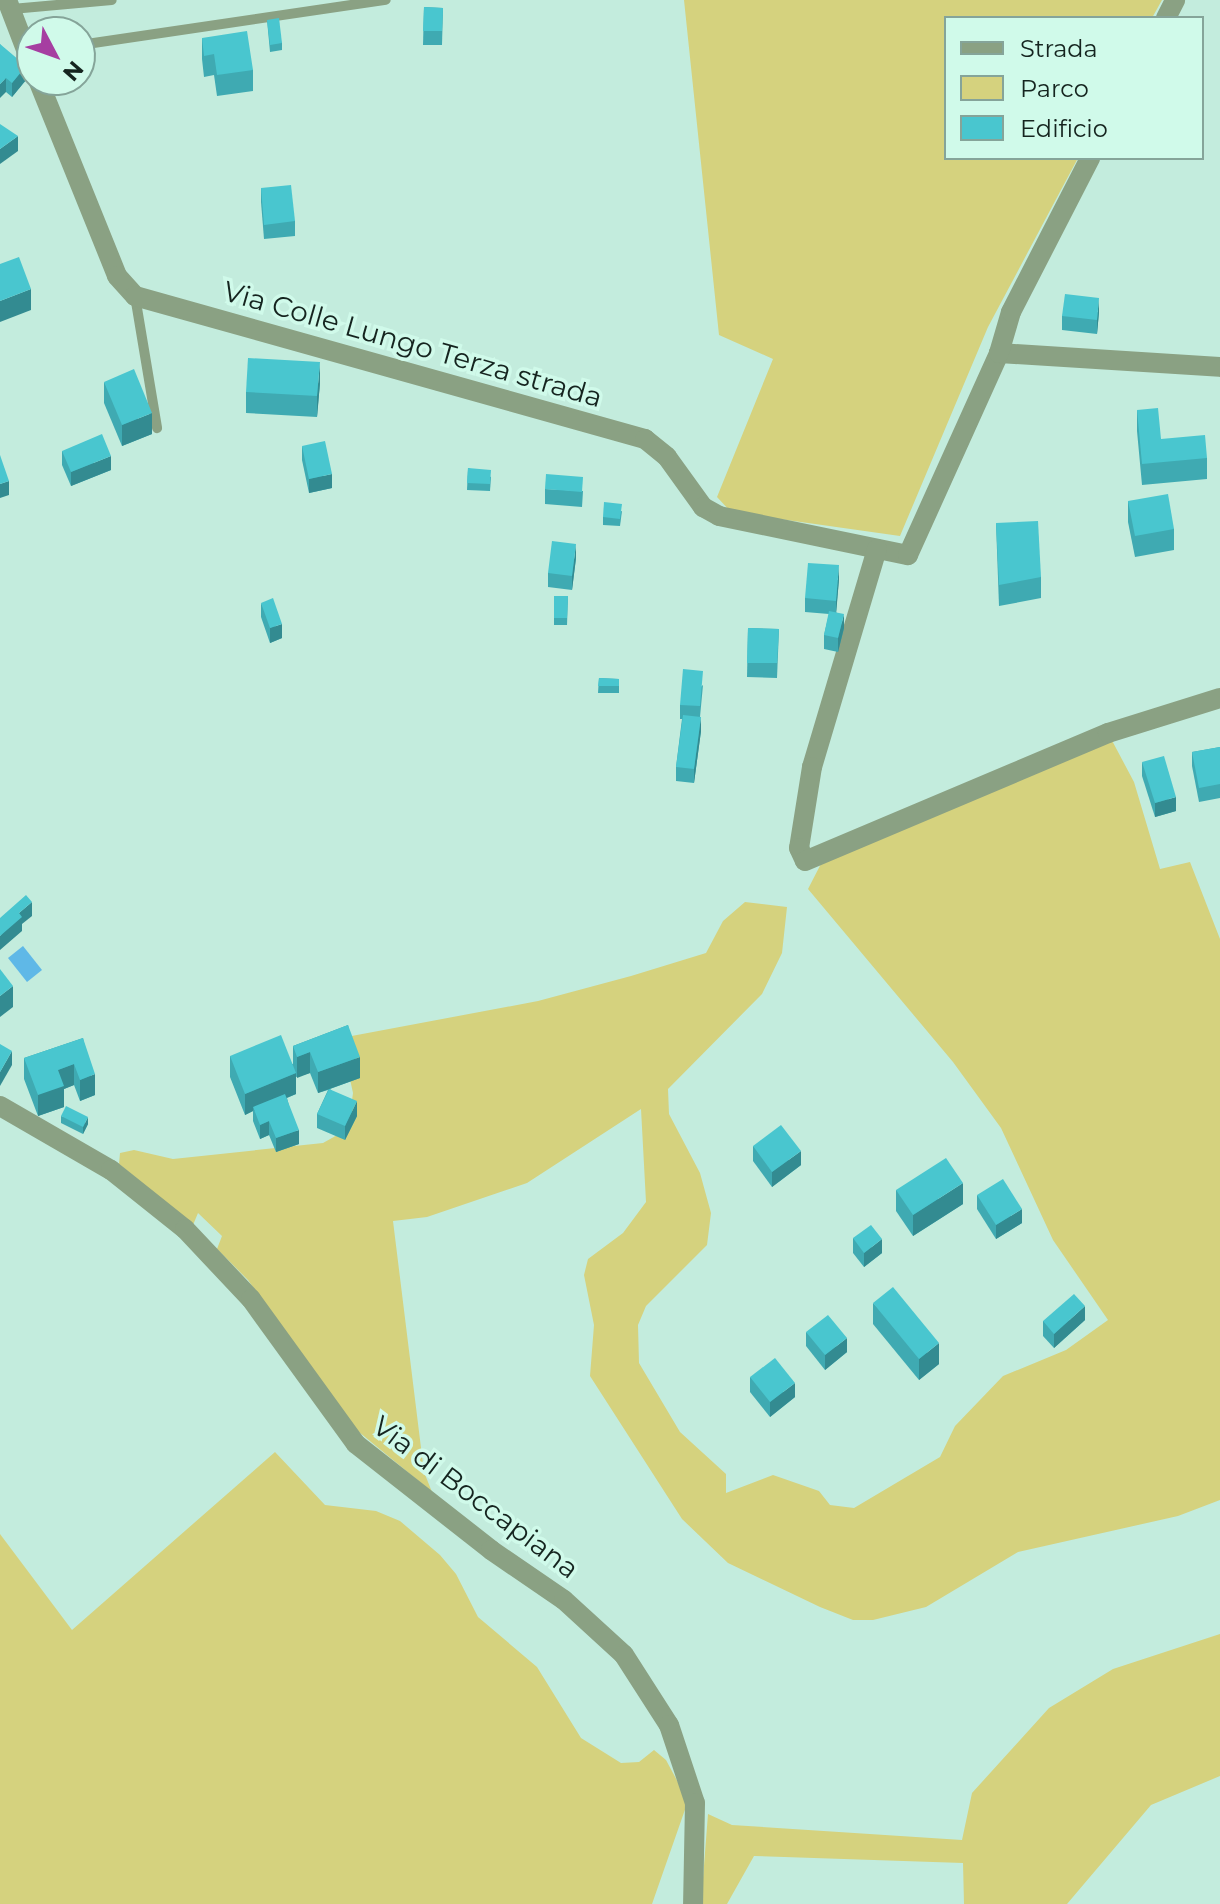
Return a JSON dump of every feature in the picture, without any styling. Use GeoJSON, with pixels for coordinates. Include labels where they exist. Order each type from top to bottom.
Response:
{"type":"FeatureCollection","features":[{"type":"Feature","properties":{"kind":"street"},"geometry":{"type":"LineString","coordinates":[[44,96],[117,276],[135,296]]}},
{"type":"Feature","properties":{"kind":"street"},"geometry":{"type":"LineString","coordinates":[[1089,160],[1011,312],[999,353],[1220,367]]}},
{"type":"Feature","properties":{"kind":"street","name":"Via Colle Lungo Terza strada"},"geometry":{"type":"LineString","coordinates":[[135,296],[616,429],[656,448],[703,507],[719,516],[908,555],[999,353]]}},
{"type":"Feature","properties":{"kind":"street"},"geometry":{"type":"LineString","coordinates":[[877,549],[812,767],[799,848],[805,861],[1108,733],[1220,698]]}},
{"type":"Feature","properties":{"kind":"street","name":"Via di Boccapiana"},"geometry":{"type":"LineString","coordinates":[[0,1106],[111,1170],[185,1229],[251,1299],[356,1444],[491,1550],[564,1600],[624,1655],[669,1725],[695,1803],[698,1853],[693,1904]]}},
{"type":"Feature","properties":{"kind":"lane"},"geometry":{"type":"LineString","coordinates":[[10,5],[112,0]]}},
{"type":"Feature","properties":{"kind":"lane"},"geometry":{"type":"LineString","coordinates":[[96,43],[386,0]]}},
{"type":"Feature","properties":{"kind":"lane"},"geometry":{"type":"LineString","coordinates":[[135,296],[157,428]]}},
{"type":"Feature","properties":{"kind":"green space"},"geometry":{"type":"Polygon","coordinates":[[[684,0],[1162,0],[1153,16],[944,16],[944,160],[1077,160],[988,327],[900,536],[731,512],[717,497],[773,359],[719,335],[684,0]]]}},
{"type":"Feature","properties":{"kind":"green space"},"geometry":{"type":"Polygon","coordinates":[[[1108,733],[1134,782],[1160,869],[1190,862],[1220,939],[1220,1500],[1178,1516],[1018,1552],[926,1607],[873,1620],[853,1620],[728,1563],[682,1519],[590,1376],[594,1325],[584,1275],[588,1259],[623,1233],[646,1202],[641,1109],[527,1183],[427,1217],[393,1221],[424,1472],[432,1492],[348,1423],[248,1280],[217,1249],[222,1236],[198,1213],[193,1225],[119,1164],[120,1153],[134,1150],[173,1159],[323,1143],[348,1129],[353,1093],[341,1038],[538,1001],[631,976],[706,953],[723,921],[745,902],[787,907],[782,953],[762,994],[668,1089],[669,1114],[700,1173],[711,1213],[707,1245],[646,1306],[638,1325],[639,1363],[680,1432],[726,1474],[726,1493],[773,1475],[819,1491],[830,1505],[854,1508],[940,1457],[955,1426],[1003,1376],[1066,1350],[1108,1320],[1053,1240],[1001,1128],[953,1062],[808,889],[825,856],[1108,733]]]}},
{"type":"Feature","properties":{"kind":"green space"},"geometry":{"type":"Polygon","coordinates":[[[275,1452],[325,1505],[376,1511],[400,1521],[440,1555],[456,1574],[478,1617],[537,1667],[581,1738],[621,1763],[639,1762],[654,1750],[666,1760],[688,1801],[652,1904],[0,1904],[0,1534],[72,1630],[275,1452]]]}},
{"type":"Feature","properties":{"kind":"green space"},"geometry":{"type":"Polygon","coordinates":[[[1220,1634],[1220,1776],[1151,1805],[1067,1904],[964,1904],[963,1863],[754,1856],[727,1904],[701,1904],[708,1814],[732,1825],[962,1840],[972,1793],[1049,1708],[1113,1669],[1220,1634]]]}},
{"type":"Feature","properties":{"kind":"water"},"geometry":{"type":"Polygon","coordinates":[[[23,946],[42,970],[27,982],[8,958],[23,946]]]}},
{"type":"Feature","properties":{"kind":"building"},"geometry":{"type":"Polygon","coordinates":[[[424,7],[443,8],[442,31],[423,31],[424,7]]]}},
{"type":"Feature","properties":{"kind":"building"},"geometry":{"type":"Polygon","coordinates":[[[279,18],[282,43],[270,45],[267,20],[279,18]]]}},
{"type":"Feature","properties":{"kind":"building"},"geometry":{"type":"Polygon","coordinates":[[[247,31],[253,70],[217,75],[214,54],[204,56],[202,38],[247,31]]]}},
{"type":"Feature","properties":{"kind":"building"},"geometry":{"type":"Polygon","coordinates":[[[0,44],[16,58],[16,78],[12,83],[6,78],[0,84],[0,44]]]}},
{"type":"Feature","properties":{"kind":"building"},"geometry":{"type":"Polygon","coordinates":[[[0,124],[18,136],[0,149],[0,124]]]}},
{"type":"Feature","properties":{"kind":"building"},"geometry":{"type":"Polygon","coordinates":[[[291,185],[295,221],[264,225],[261,188],[291,185]]]}},
{"type":"Feature","properties":{"kind":"building"},"geometry":{"type":"Polygon","coordinates":[[[19,257],[31,289],[0,301],[0,264],[19,257]]]}},
{"type":"Feature","properties":{"kind":"building"},"geometry":{"type":"Polygon","coordinates":[[[1065,294],[1099,298],[1097,320],[1062,316],[1065,294]]]}},
{"type":"Feature","properties":{"kind":"building"},"geometry":{"type":"Polygon","coordinates":[[[248,358],[320,362],[317,396],[246,392],[248,358]]]}},
{"type":"Feature","properties":{"kind":"building"},"geometry":{"type":"Polygon","coordinates":[[[134,369],[152,413],[122,425],[104,382],[134,369]]]}},
{"type":"Feature","properties":{"kind":"building"},"geometry":{"type":"Polygon","coordinates":[[[1158,408],[1161,439],[1205,435],[1207,458],[1142,464],[1137,410],[1158,408]]]}},
{"type":"Feature","properties":{"kind":"building"},"geometry":{"type":"Polygon","coordinates":[[[102,434],[111,456],[71,472],[62,451],[102,434]]]}},
{"type":"Feature","properties":{"kind":"building"},"geometry":{"type":"Polygon","coordinates":[[[325,441],[332,474],[309,479],[302,446],[325,441]]]}},
{"type":"Feature","properties":{"kind":"building"},"geometry":{"type":"Polygon","coordinates":[[[0,455],[9,481],[0,484],[0,455]]]}},
{"type":"Feature","properties":{"kind":"building"},"geometry":{"type":"Polygon","coordinates":[[[468,468],[491,470],[490,484],[467,483],[468,468]]]}},
{"type":"Feature","properties":{"kind":"building"},"geometry":{"type":"Polygon","coordinates":[[[546,474],[583,477],[582,492],[545,489],[546,474]]]}},
{"type":"Feature","properties":{"kind":"building"},"geometry":{"type":"Polygon","coordinates":[[[1168,494],[1174,529],[1135,536],[1128,501],[1168,494]]]}},
{"type":"Feature","properties":{"kind":"building"},"geometry":{"type":"Polygon","coordinates":[[[604,502],[622,504],[620,519],[603,517],[604,502]]]}},
{"type":"Feature","properties":{"kind":"building"},"geometry":{"type":"Polygon","coordinates":[[[1038,521],[1041,577],[999,585],[996,523],[1038,521]]]}},
{"type":"Feature","properties":{"kind":"building"},"geometry":{"type":"Polygon","coordinates":[[[552,541],[576,544],[572,576],[548,573],[552,541]]]}},
{"type":"Feature","properties":{"kind":"building"},"geometry":{"type":"Polygon","coordinates":[[[808,563],[839,565],[836,601],[805,598],[808,563]]]}},
{"type":"Feature","properties":{"kind":"building"},"geometry":{"type":"Polygon","coordinates":[[[554,596],[568,596],[567,618],[554,618],[554,596]]]}},
{"type":"Feature","properties":{"kind":"building"},"geometry":{"type":"Polygon","coordinates":[[[273,598],[282,624],[270,628],[261,603],[273,598]]]}},
{"type":"Feature","properties":{"kind":"building"},"geometry":{"type":"Polygon","coordinates":[[[829,611],[844,614],[838,638],[824,635],[829,611]]]}},
{"type":"Feature","properties":{"kind":"building"},"geometry":{"type":"Polygon","coordinates":[[[748,628],[779,629],[777,663],[747,663],[748,628]]]}},
{"type":"Feature","properties":{"kind":"building"},"geometry":{"type":"Polygon","coordinates":[[[683,669],[703,671],[700,706],[680,705],[683,669]]]}},
{"type":"Feature","properties":{"kind":"building"},"geometry":{"type":"Polygon","coordinates":[[[599,678],[619,679],[619,686],[598,686],[599,678]]]}},
{"type":"Feature","properties":{"kind":"building"},"geometry":{"type":"Polygon","coordinates":[[[683,715],[701,717],[694,769],[676,767],[683,715]]]}},
{"type":"Feature","properties":{"kind":"building"},"geometry":{"type":"Polygon","coordinates":[[[1220,747],[1220,784],[1199,788],[1192,752],[1220,747]]]}},
{"type":"Feature","properties":{"kind":"building"},"geometry":{"type":"Polygon","coordinates":[[[1164,756],[1176,797],[1155,803],[1142,762],[1164,756]]]}},
{"type":"Feature","properties":{"kind":"building"},"geometry":{"type":"Polygon","coordinates":[[[26,895],[32,902],[19,913],[22,917],[0,936],[0,918],[26,895]]]}},
{"type":"Feature","properties":{"kind":"building"},"geometry":{"type":"Polygon","coordinates":[[[0,969],[13,986],[0,996],[0,969]]]}},
{"type":"Feature","properties":{"kind":"building"},"geometry":{"type":"Polygon","coordinates":[[[348,1025],[360,1057],[318,1072],[310,1052],[297,1057],[293,1046],[348,1025]]]}},
{"type":"Feature","properties":{"kind":"building"},"geometry":{"type":"Polygon","coordinates":[[[281,1035],[296,1073],[245,1094],[230,1056],[281,1035]]]}},
{"type":"Feature","properties":{"kind":"building"},"geometry":{"type":"Polygon","coordinates":[[[83,1038],[95,1074],[80,1080],[74,1064],[58,1070],[64,1086],[38,1095],[24,1058],[83,1038]]]}},
{"type":"Feature","properties":{"kind":"building"},"geometry":{"type":"Polygon","coordinates":[[[0,1044],[12,1051],[0,1072],[0,1044]]]}},
{"type":"Feature","properties":{"kind":"building"},"geometry":{"type":"Polygon","coordinates":[[[329,1089],[357,1101],[345,1126],[317,1114],[329,1089]]]}},
{"type":"Feature","properties":{"kind":"building"},"geometry":{"type":"Polygon","coordinates":[[[285,1094],[299,1130],[276,1138],[269,1121],[260,1125],[253,1107],[285,1094]]]}},
{"type":"Feature","properties":{"kind":"building"},"geometry":{"type":"Polygon","coordinates":[[[66,1106],[88,1117],[83,1127],[61,1116],[66,1106]]]}},
{"type":"Feature","properties":{"kind":"building"},"geometry":{"type":"Polygon","coordinates":[[[781,1125],[801,1151],[772,1172],[753,1146],[781,1125]]]}},
{"type":"Feature","properties":{"kind":"building"},"geometry":{"type":"Polygon","coordinates":[[[946,1158],[963,1183],[913,1215],[896,1190],[946,1158]]]}},
{"type":"Feature","properties":{"kind":"building"},"geometry":{"type":"Polygon","coordinates":[[[1003,1179],[1022,1209],[996,1225],[977,1195],[1003,1179]]]}},
{"type":"Feature","properties":{"kind":"building"},"geometry":{"type":"Polygon","coordinates":[[[871,1225],[882,1239],[864,1253],[853,1238],[871,1225]]]}},
{"type":"Feature","properties":{"kind":"building"},"geometry":{"type":"Polygon","coordinates":[[[893,1287],[939,1343],[919,1359],[873,1303],[893,1287]]]}},
{"type":"Feature","properties":{"kind":"building"},"geometry":{"type":"Polygon","coordinates":[[[1074,1294],[1085,1306],[1054,1334],[1043,1321],[1074,1294]]]}},
{"type":"Feature","properties":{"kind":"building"},"geometry":{"type":"Polygon","coordinates":[[[828,1315],[847,1338],[825,1355],[806,1332],[828,1315]]]}},
{"type":"Feature","properties":{"kind":"building"},"geometry":{"type":"Polygon","coordinates":[[[775,1358],[795,1383],[770,1402],[750,1377],[775,1358]]]}}]}
